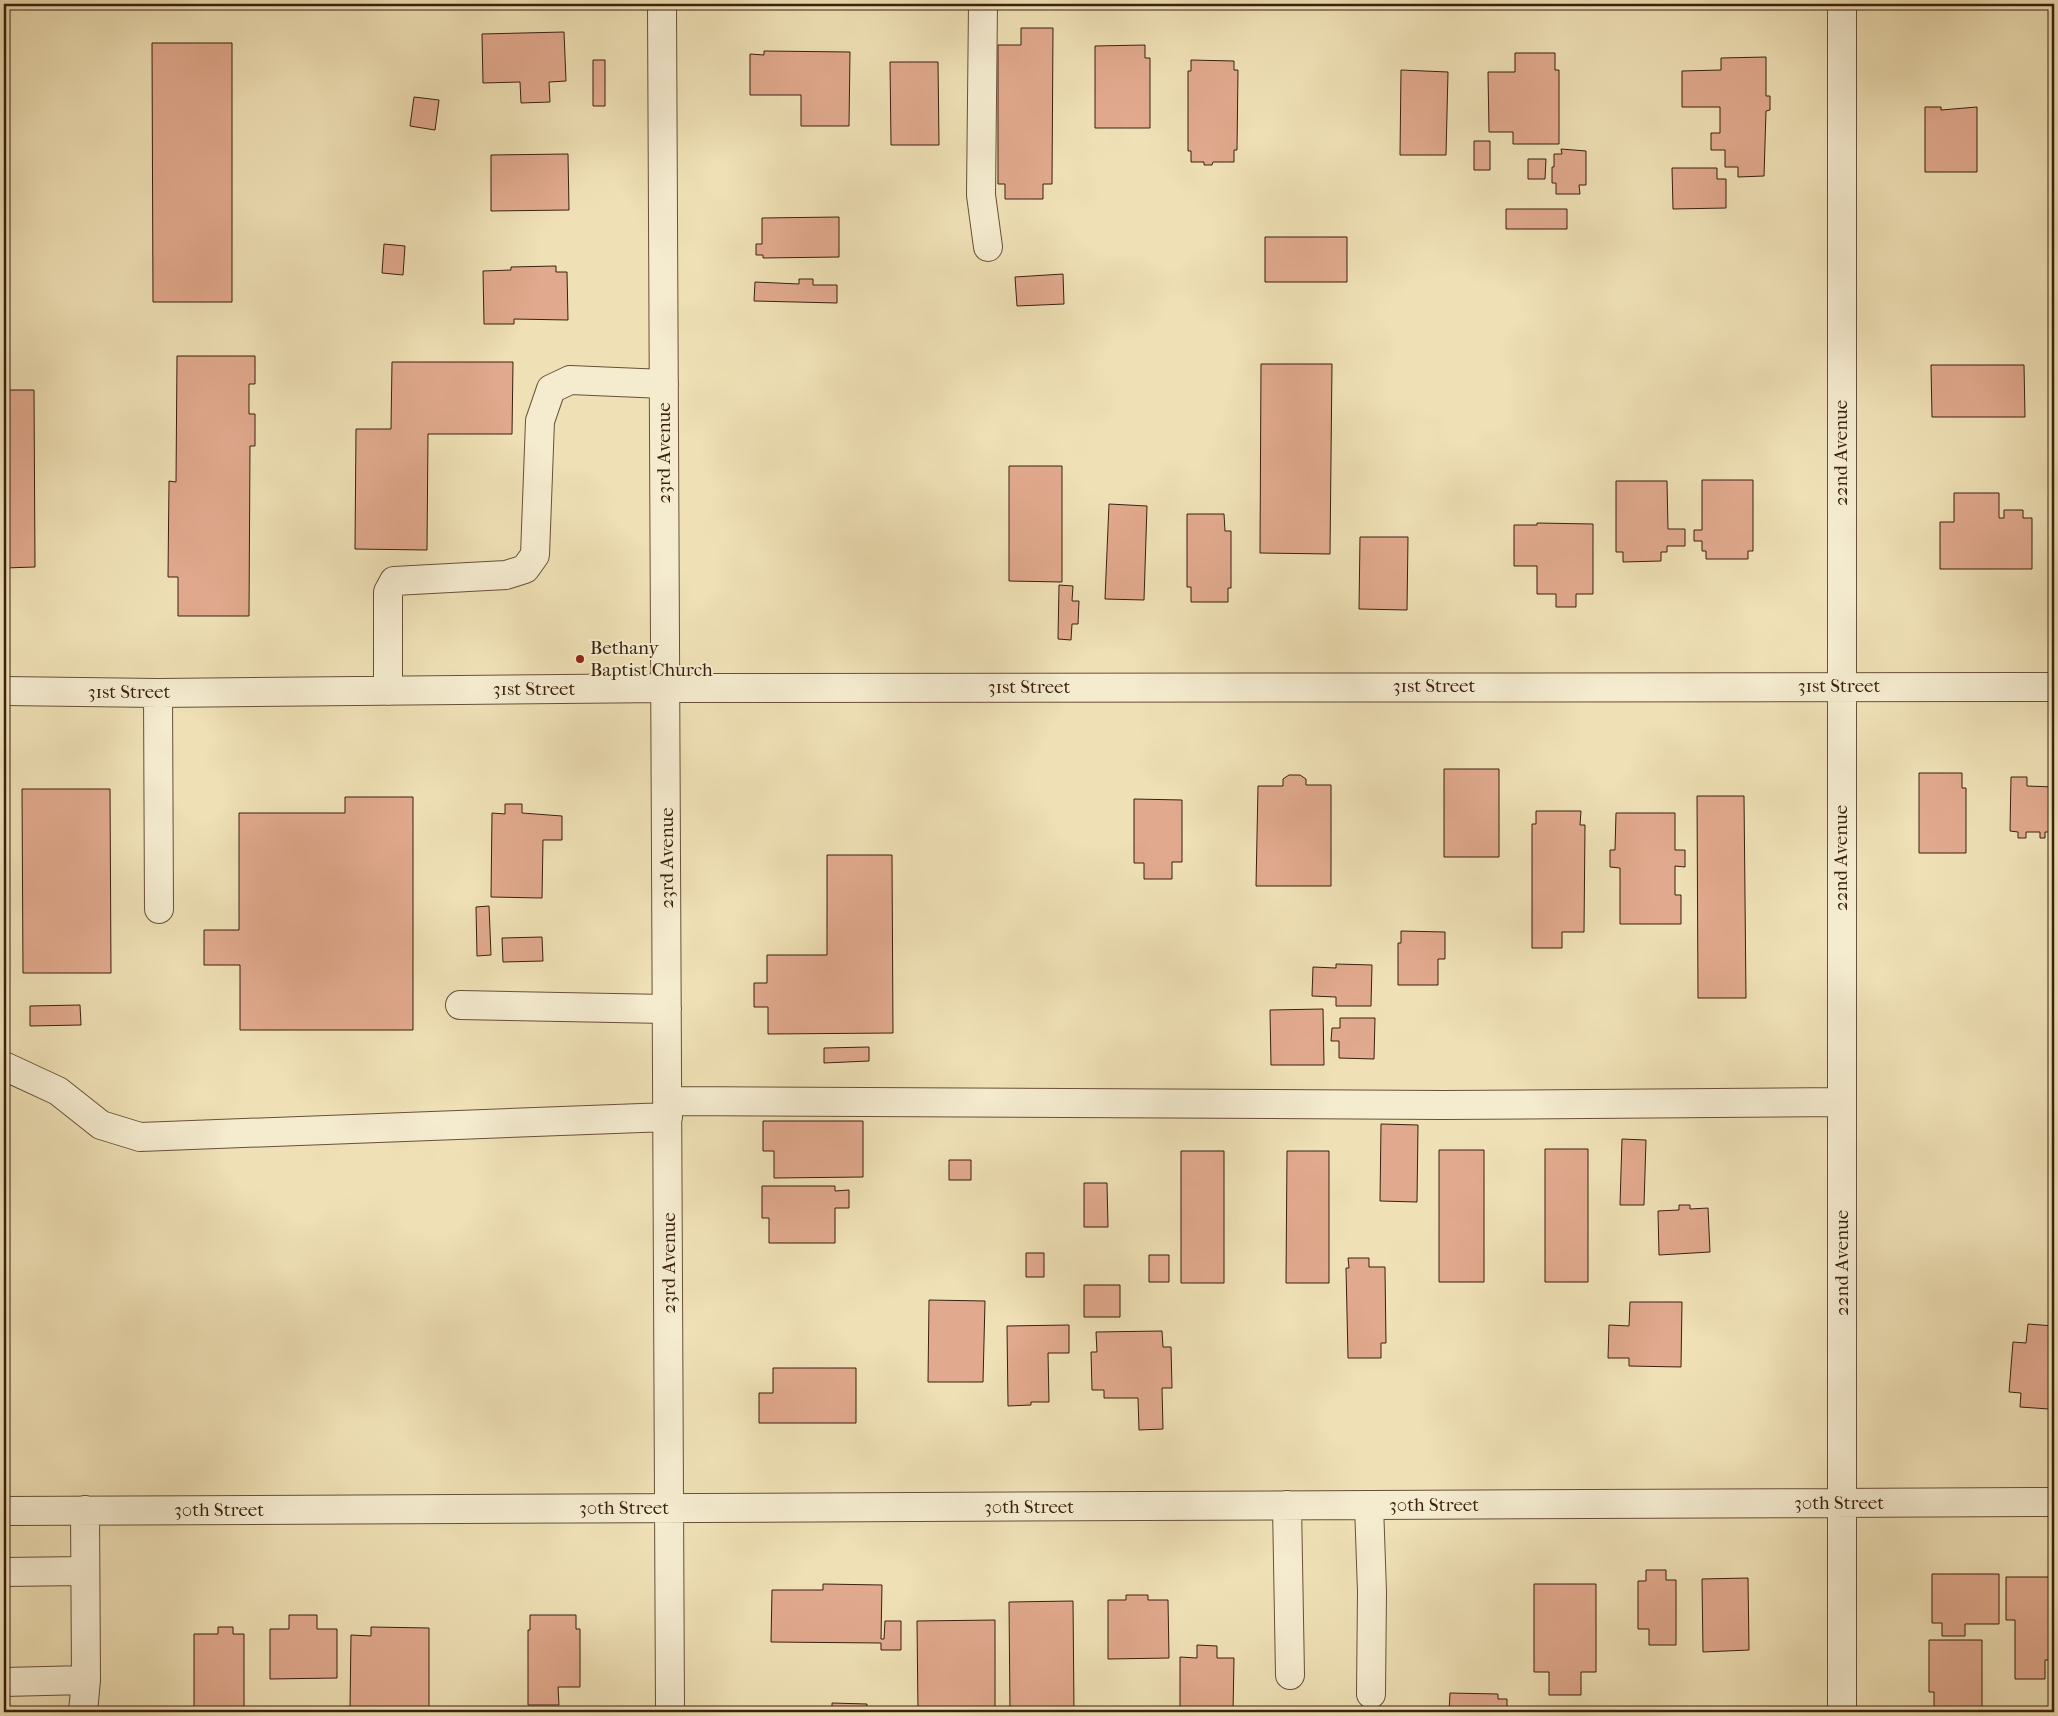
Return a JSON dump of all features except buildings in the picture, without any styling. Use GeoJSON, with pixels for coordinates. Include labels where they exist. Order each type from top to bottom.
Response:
{"type":"FeatureCollection","features":[{"type":"Feature","properties":{"kind":"street","name":"23rd Avenue"},"geometry":{"type":"LineString","coordinates":[[662,4],[670,1712]]}},
{"type":"Feature","properties":{"kind":"street"},"geometry":{"type":"LineString","coordinates":[[983,4],[981,195],[988,247]]}},
{"type":"Feature","properties":{"kind":"street","name":"22nd Avenue"},"geometry":{"type":"LineString","coordinates":[[1842,4],[1842,1712]]}},
{"type":"Feature","properties":{"kind":"street"},"geometry":{"type":"LineString","coordinates":[[388,691],[388,592],[394,581],[506,575],[525,569],[535,555],[540,421],[551,389],[570,380],[664,384]]}},
{"type":"Feature","properties":{"kind":"street","name":"31st Street"},"geometry":{"type":"LineString","coordinates":[[4,691],[388,691],[666,688],[2054,687]]}},
{"type":"Feature","properties":{"kind":"street"},"geometry":{"type":"LineString","coordinates":[[158,692],[159,909]]}},
{"type":"Feature","properties":{"kind":"street"},"geometry":{"type":"LineString","coordinates":[[460,1005],[667,1009]]}},
{"type":"Feature","properties":{"kind":"street"},"geometry":{"type":"LineString","coordinates":[[4,1066],[58,1091],[102,1125],[140,1137],[668,1109],[1842,1102]]}},
{"type":"Feature","properties":{"kind":"street","name":"30th Street"},"geometry":{"type":"LineString","coordinates":[[4,1511],[2054,1502]]}},
{"type":"Feature","properties":{"kind":"street"},"geometry":{"type":"LineString","coordinates":[[1286,1505],[1290,1676]]}},
{"type":"Feature","properties":{"kind":"street"},"geometry":{"type":"LineString","coordinates":[[1369,1505],[1372,1592],[1371,1694]]}},
{"type":"Feature","properties":{"kind":"street"},"geometry":{"type":"LineString","coordinates":[[84,1712],[86,1680],[85,1510]]}},
{"type":"Feature","properties":{"kind":"street"},"geometry":{"type":"LineString","coordinates":[[4,1572],[84,1571]]}},
{"type":"Feature","properties":{"kind":"street"},"geometry":{"type":"LineString","coordinates":[[4,1682],[86,1680]]}},
{"type":"Feature","properties":{"kind":"place","name":"Bethany Baptist Church"},"geometry":{"type":"Point","coordinates":[580,659]}}]}
